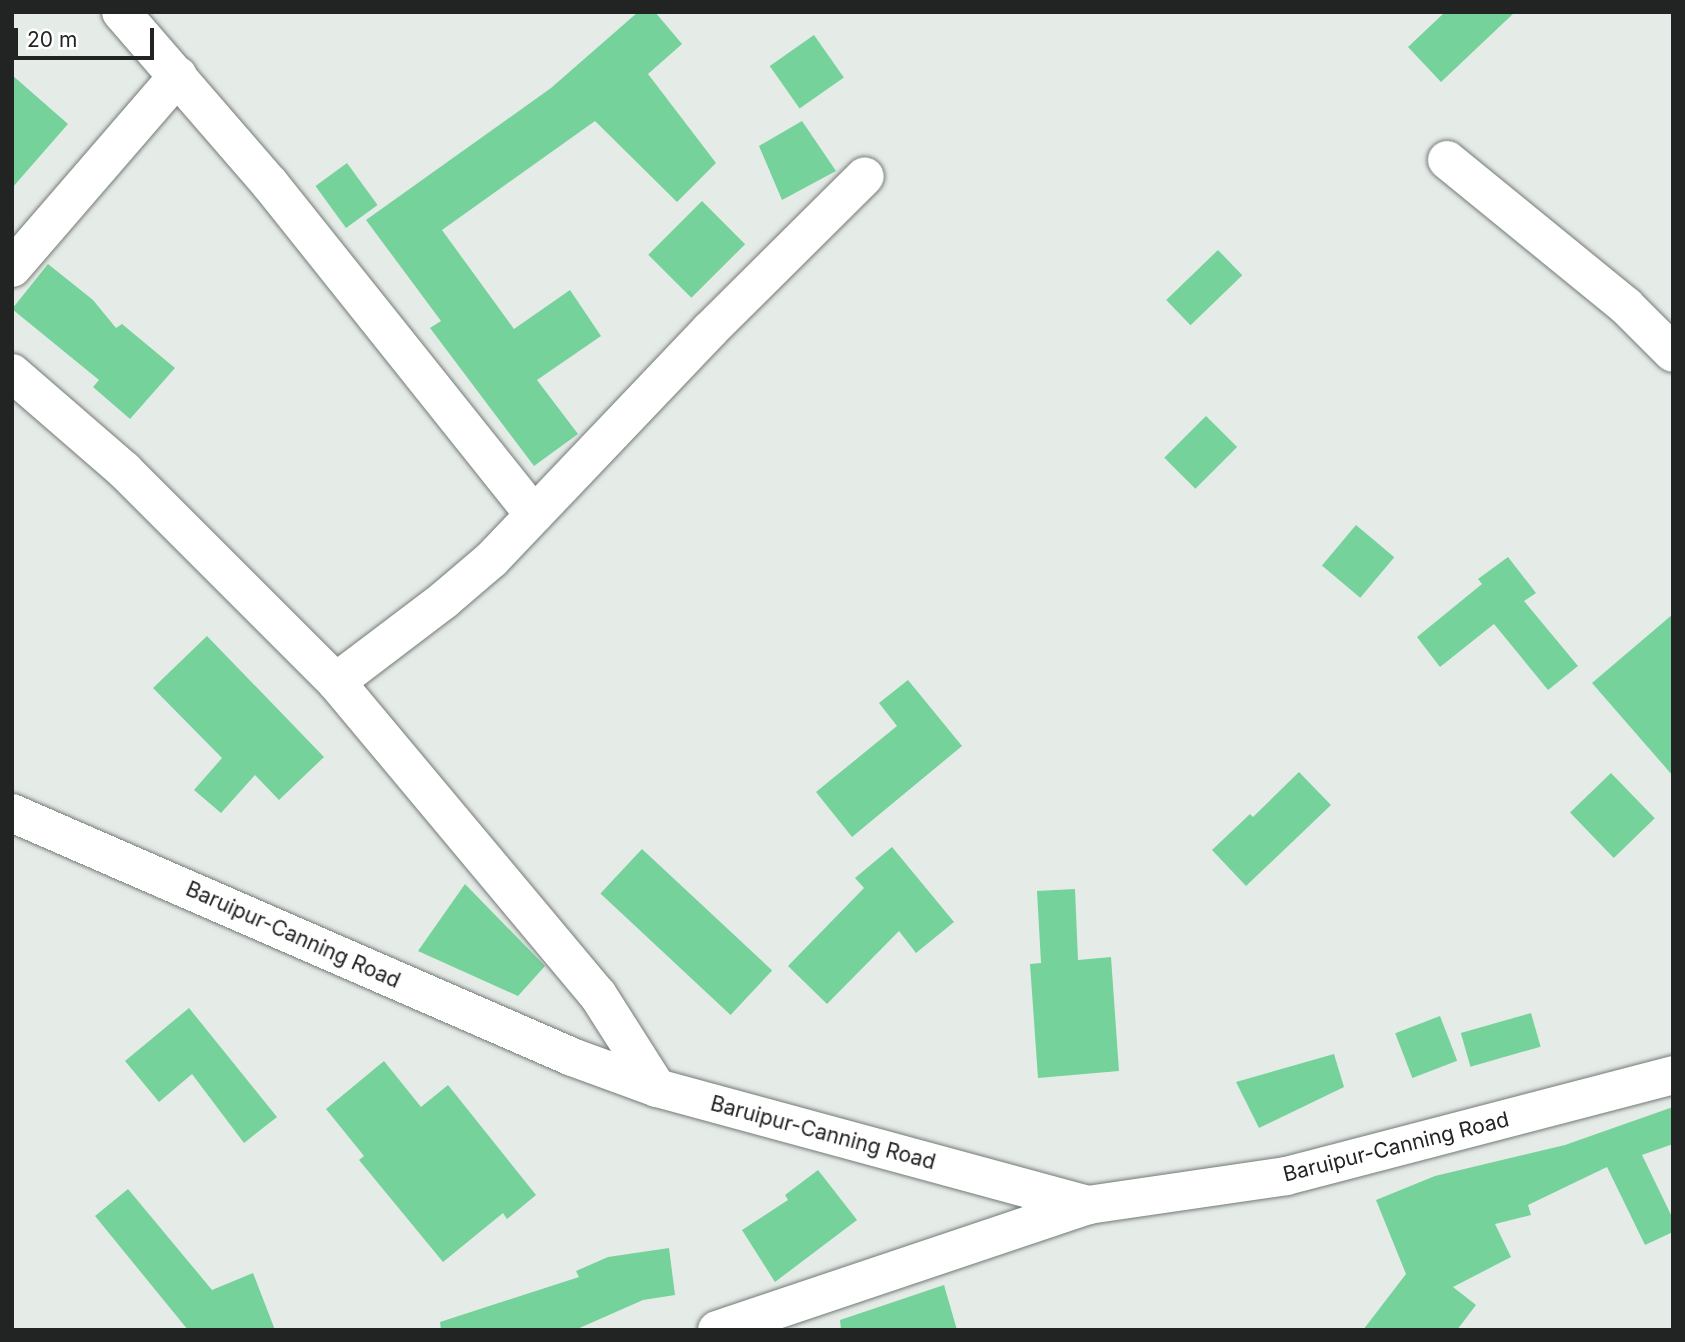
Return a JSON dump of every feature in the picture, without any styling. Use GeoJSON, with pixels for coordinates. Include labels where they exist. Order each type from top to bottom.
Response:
{"type":"FeatureCollection","features":[{"type":"Feature","properties":{"kind":"street"},"geometry":{"type":"LineString","coordinates":[[121,12],[270,184],[534,515]]}},
{"type":"Feature","properties":{"kind":"street"},"geometry":{"type":"LineString","coordinates":[[12,268],[177,76]]}},
{"type":"Feature","properties":{"kind":"street"},"geometry":{"type":"LineString","coordinates":[[1447,160],[1626,306],[1673,353]]}},
{"type":"Feature","properties":{"kind":"street"},"geometry":{"type":"LineString","coordinates":[[336,682],[444,600],[492,559],[710,330],[865,176]]}},
{"type":"Feature","properties":{"kind":"street"},"geometry":{"type":"LineString","coordinates":[[12,373],[124,470],[336,682],[598,995],[657,1088]]}},
{"type":"Feature","properties":{"kind":"street","name":"Baruipur-Canning Road"},"geometry":{"type":"LineString","coordinates":[[12,813],[572,1057],[657,1088],[1088,1205],[1286,1175],[1673,1076]]}},
{"type":"Feature","properties":{"kind":"street"},"geometry":{"type":"LineString","coordinates":[[717,1330],[1088,1205]]}},
{"type":"Feature","properties":{"kind":"building"},"geometry":{"type":"Polygon","coordinates":[[[638,12],[655,12],[682,44],[648,74],[716,163],[677,202],[595,121],[442,230],[514,329],[570,290],[601,336],[537,380],[578,434],[534,466],[430,328],[441,321],[366,220],[551,88],[638,12]]]}},
{"type":"Feature","properties":{"kind":"building"},"geometry":{"type":"Polygon","coordinates":[[[1445,12],[1515,12],[1441,82],[1408,47],[1445,12]]]}},
{"type":"Feature","properties":{"kind":"building"},"geometry":{"type":"Polygon","coordinates":[[[814,35],[844,78],[800,109],[770,66],[814,35]]]}},
{"type":"Feature","properties":{"kind":"building"},"geometry":{"type":"Polygon","coordinates":[[[12,75],[68,124],[12,188],[12,75]]]}},
{"type":"Feature","properties":{"kind":"building"},"geometry":{"type":"Polygon","coordinates":[[[802,121],[836,171],[782,200],[759,146],[802,121]]]}},
{"type":"Feature","properties":{"kind":"building"},"geometry":{"type":"Polygon","coordinates":[[[347,163],[378,205],[346,228],[315,186],[347,163]]]}},
{"type":"Feature","properties":{"kind":"building"},"geometry":{"type":"Polygon","coordinates":[[[702,201],[745,244],[691,298],[648,255],[702,201]]]}},
{"type":"Feature","properties":{"kind":"building"},"geometry":{"type":"Polygon","coordinates":[[[1218,250],[1242,275],[1191,325],[1166,300],[1218,250]]]}},
{"type":"Feature","properties":{"kind":"building"},"geometry":{"type":"Polygon","coordinates":[[[48,264],[93,300],[116,328],[122,324],[175,368],[130,419],[93,387],[99,380],[12,309],[48,264]]]}},
{"type":"Feature","properties":{"kind":"building"},"geometry":{"type":"Polygon","coordinates":[[[1206,416],[1237,447],[1195,489],[1164,458],[1206,416]]]}},
{"type":"Feature","properties":{"kind":"building"},"geometry":{"type":"Polygon","coordinates":[[[1356,525],[1394,557],[1360,598],[1322,566],[1356,525]]]}},
{"type":"Feature","properties":{"kind":"building"},"geometry":{"type":"Polygon","coordinates":[[[1508,557],[1536,593],[1524,601],[1578,666],[1548,690],[1494,624],[1440,667],[1417,637],[1482,584],[1478,579],[1508,557]]]}},
{"type":"Feature","properties":{"kind":"building"},"geometry":{"type":"Polygon","coordinates":[[[1673,614],[1673,776],[1592,683],[1673,614]]]}},
{"type":"Feature","properties":{"kind":"building"},"geometry":{"type":"Polygon","coordinates":[[[207,636],[324,757],[279,800],[255,775],[221,813],[194,790],[222,758],[153,688],[207,636]]]}},
{"type":"Feature","properties":{"kind":"building"},"geometry":{"type":"Polygon","coordinates":[[[908,680],[962,746],[852,837],[816,792],[897,726],[879,703],[908,680]]]}},
{"type":"Feature","properties":{"kind":"building"},"geometry":{"type":"Polygon","coordinates":[[[1299,772],[1331,805],[1246,886],[1212,850],[1250,814],[1253,817],[1299,772]]]}},
{"type":"Feature","properties":{"kind":"building"},"geometry":{"type":"Polygon","coordinates":[[[1611,773],[1655,818],[1614,858],[1570,813],[1611,773]]]}},
{"type":"Feature","properties":{"kind":"building"},"geometry":{"type":"Polygon","coordinates":[[[892,847],[954,922],[916,953],[899,931],[827,1004],[788,966],[864,888],[855,878],[892,847]]]}},
{"type":"Feature","properties":{"kind":"building"},"geometry":{"type":"Polygon","coordinates":[[[642,849],[772,970],[731,1015],[600,894],[642,849]]]}},
{"type":"Feature","properties":{"kind":"building"},"geometry":{"type":"Polygon","coordinates":[[[465,884],[545,966],[518,996],[418,951],[465,884]]]}},
{"type":"Feature","properties":{"kind":"building"},"geometry":{"type":"Polygon","coordinates":[[[1075,889],[1078,960],[1111,957],[1119,1071],[1038,1078],[1030,964],[1041,963],[1037,891],[1075,889]]]}},
{"type":"Feature","properties":{"kind":"building"},"geometry":{"type":"Polygon","coordinates":[[[189,1008],[277,1117],[244,1143],[192,1074],[159,1102],[125,1061],[189,1008]]]}},
{"type":"Feature","properties":{"kind":"building"},"geometry":{"type":"Polygon","coordinates":[[[1531,1013],[1541,1047],[1470,1067],[1461,1033],[1531,1013]]]}},
{"type":"Feature","properties":{"kind":"building"},"geometry":{"type":"Polygon","coordinates":[[[1440,1016],[1457,1061],[1412,1078],[1395,1033],[1440,1016]]]}},
{"type":"Feature","properties":{"kind":"building"},"geometry":{"type":"Polygon","coordinates":[[[1334,1054],[1344,1087],[1259,1128],[1236,1082],[1334,1054]]]}},
{"type":"Feature","properties":{"kind":"building"},"geometry":{"type":"Polygon","coordinates":[[[384,1061],[421,1107],[448,1085],[536,1195],[507,1219],[503,1213],[443,1262],[359,1160],[364,1156],[326,1109],[384,1061]]]}},
{"type":"Feature","properties":{"kind":"building"},"geometry":{"type":"Polygon","coordinates":[[[1673,1107],[1673,1144],[1642,1155],[1673,1219],[1673,1232],[1645,1245],[1607,1167],[1528,1205],[1531,1215],[1495,1224],[1511,1257],[1453,1287],[1476,1305],[1457,1330],[1363,1330],[1406,1274],[1376,1200],[1435,1176],[1565,1145],[1673,1107]]]}},
{"type":"Feature","properties":{"kind":"building"},"geometry":{"type":"Polygon","coordinates":[[[818,1170],[857,1220],[775,1282],[742,1230],[788,1200],[785,1195],[818,1170]]]}},
{"type":"Feature","properties":{"kind":"building"},"geometry":{"type":"Polygon","coordinates":[[[128,1189],[212,1290],[253,1273],[275,1330],[188,1330],[95,1216],[128,1189]]]}},
{"type":"Feature","properties":{"kind":"building"},"geometry":{"type":"Polygon","coordinates":[[[669,1248],[675,1295],[643,1300],[575,1330],[441,1330],[440,1322],[579,1277],[576,1271],[608,1257],[669,1248]]]}},
{"type":"Feature","properties":{"kind":"building"},"geometry":{"type":"Polygon","coordinates":[[[944,1285],[957,1330],[841,1330],[840,1320],[944,1285]]]}}]}
